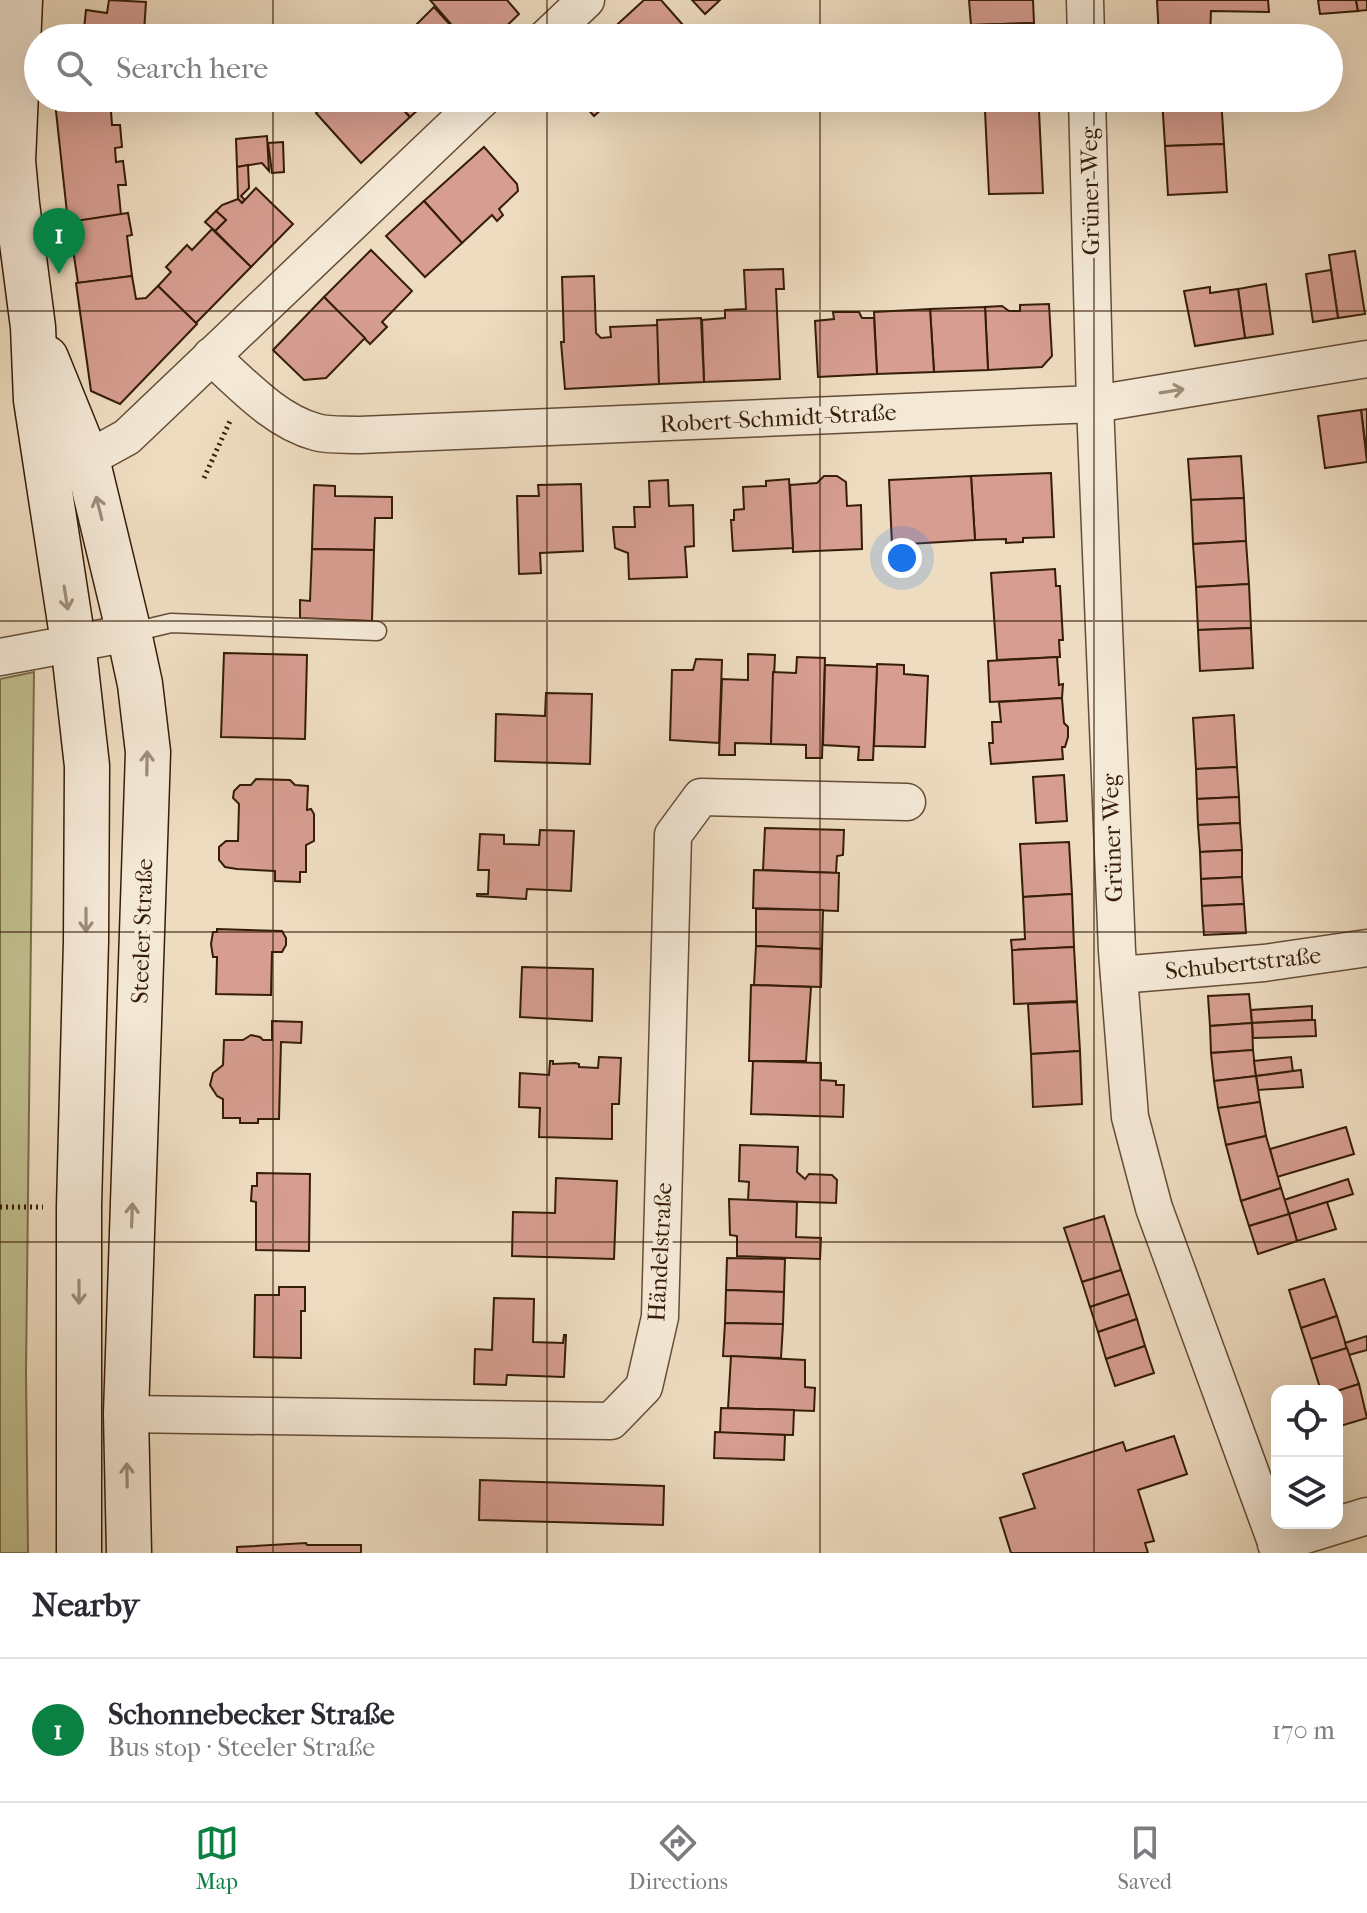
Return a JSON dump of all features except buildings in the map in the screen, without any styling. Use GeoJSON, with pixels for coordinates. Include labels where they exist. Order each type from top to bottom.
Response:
{"type":"FeatureCollection","features":[{"type":"Feature","properties":{"kind":"main road","name":"Steeler Straße"},"geometry":{"type":"LineString","coordinates":[[20,0],[8,206],[33,327],[36,400],[73,642],[87,766],[79,1207],[79,1553]]}},
{"type":"Feature","properties":{"kind":"main road","name":"Steeler Straße"},"geometry":{"type":"LineString","coordinates":[[33,327],[87,459],[140,684],[148,752],[126,1414],[129,1553]]}},
{"type":"Feature","properties":{"kind":"street"},"geometry":{"type":"LineString","coordinates":[[561,24],[586,0]]}},
{"type":"Feature","properties":{"kind":"street"},"geometry":{"type":"LineString","coordinates":[[1085,0],[1086,24]]}},
{"type":"Feature","properties":{"kind":"street"},"geometry":{"type":"LineString","coordinates":[[46,471],[87,459],[127,437],[468,112]]}},
{"type":"Feature","properties":{"kind":"street","name":"Grüner Weg"},"geometry":{"type":"LineString","coordinates":[[1087,112],[1095,404],[1119,975],[1130,1117],[1154,1208],[1278,1548]]}},
{"type":"Feature","properties":{"kind":"street","name":"Robert-Schmidt-Straße"},"geometry":{"type":"LineString","coordinates":[[211,356],[293,423],[318,433],[360,435],[1095,404],[1367,359]]}},
{"type":"Feature","properties":{"kind":"street"},"geometry":{"type":"LineString","coordinates":[[0,657],[129,633]]}},
{"type":"Feature","properties":{"kind":"street","name":"Händelstraße"},"geometry":{"type":"LineString","coordinates":[[126,1414],[611,1421],[644,1387],[660,1317],[673,835],[701,797],[907,802]]}},
{"type":"Feature","properties":{"kind":"street","name":"Schubertstraße"},"geometry":{"type":"LineString","coordinates":[[1119,975],[1264,963],[1367,948]]}},
{"type":"Feature","properties":{"kind":"street"},"geometry":{"type":"LineString","coordinates":[[1278,1548],[1367,1516]]}},
{"type":"Feature","properties":{"kind":"lane"},"geometry":{"type":"LineString","coordinates":[[129,633],[171,623],[377,631]]}},
{"type":"Feature","properties":{"kind":"path"},"geometry":{"type":"LineString","coordinates":[[204,478],[246,387]]}},
{"type":"Feature","properties":{"kind":"shaded area"},"geometry":{"type":"Polygon","coordinates":[[[34,672],[26,1372],[28,1553],[0,1553],[0,679],[34,672]]]}},
{"type":"Feature","properties":{"kind":"place","name":"Schonnebecker Straße"},"geometry":{"type":"Point","coordinates":[59,274]}}]}
